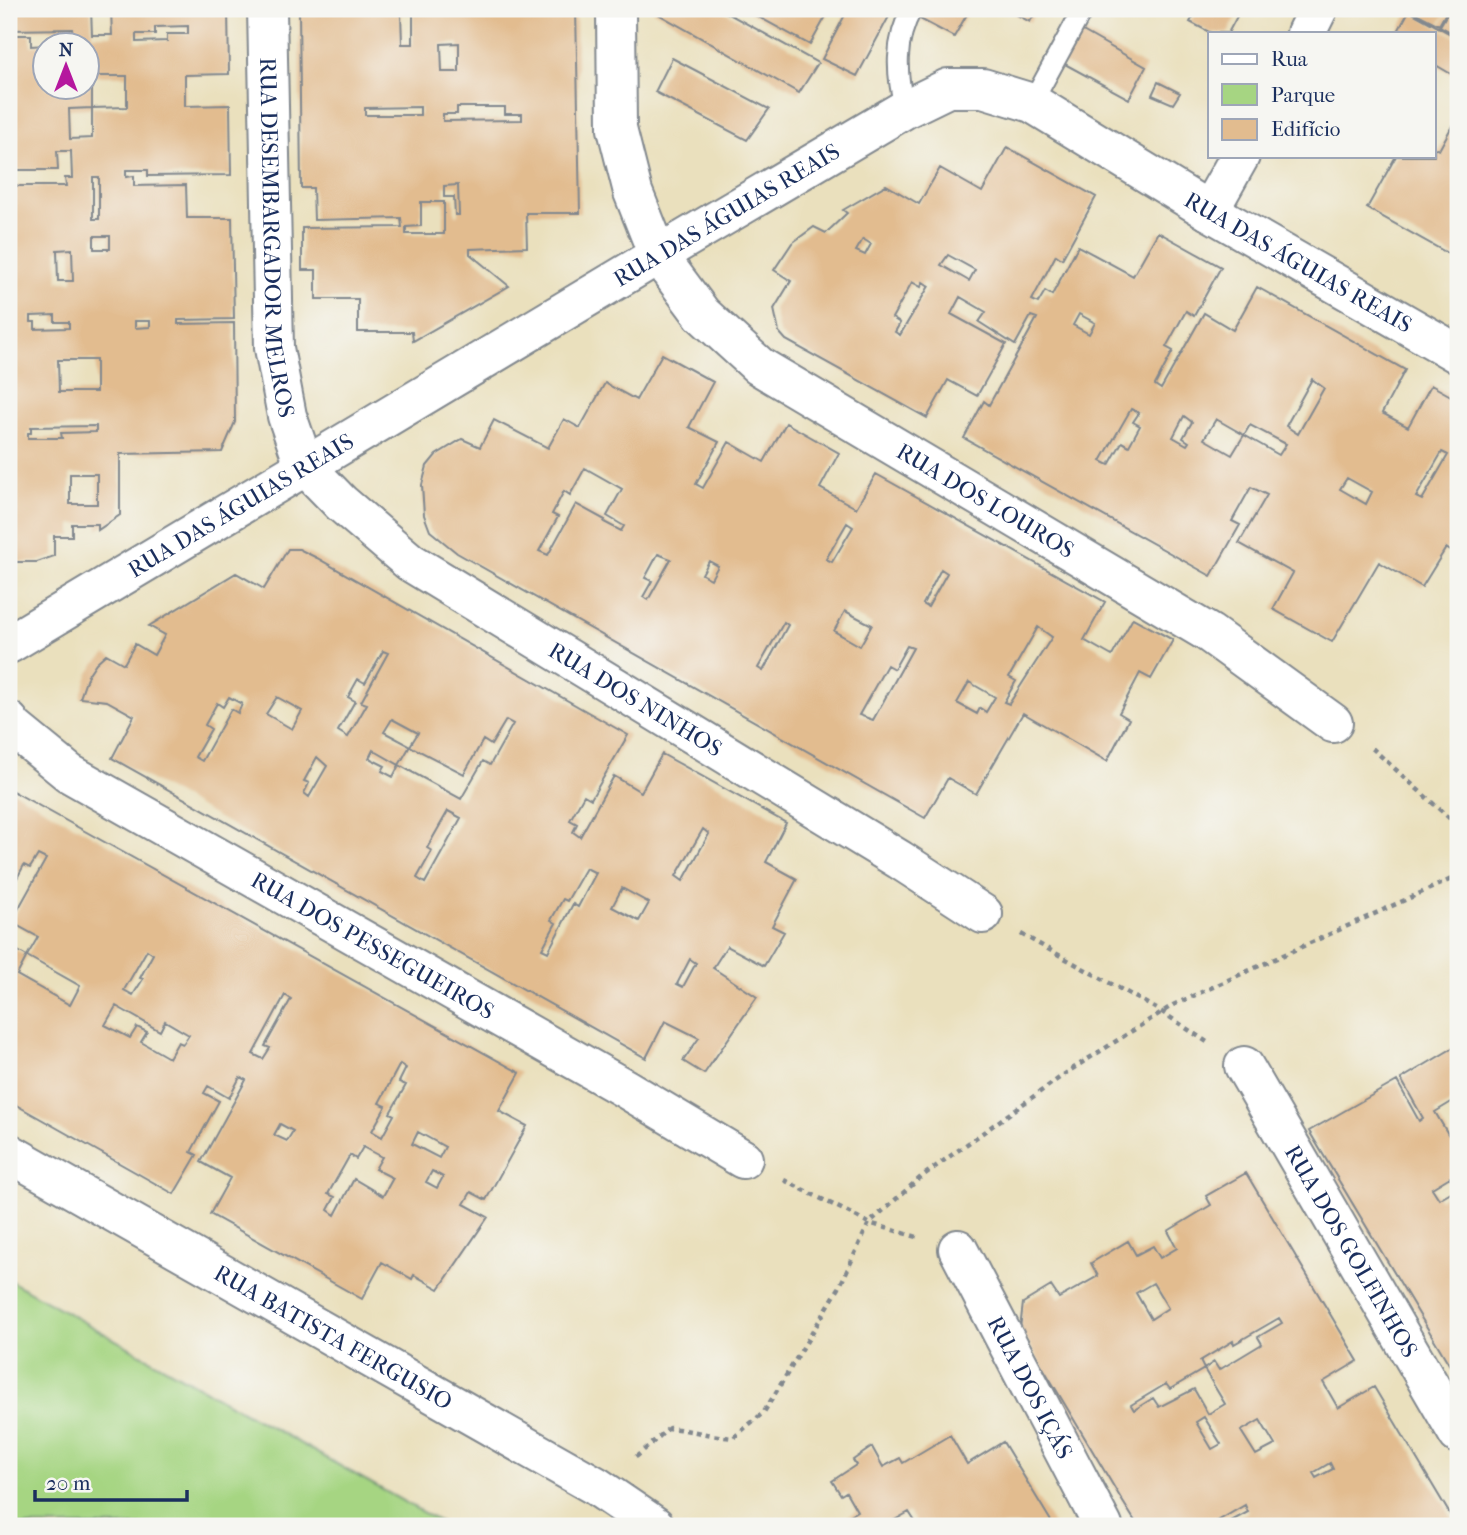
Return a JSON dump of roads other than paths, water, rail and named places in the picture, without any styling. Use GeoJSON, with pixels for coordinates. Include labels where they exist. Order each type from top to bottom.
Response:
{"type":"FeatureCollection","features":[{"type":"Feature","properties":{"kind":"street","name":"RUA DESEMBARGADOR MELROS"},"geometry":{"type":"LineString","coordinates":[[267,9],[274,348],[287,416],[304,465]]}},
{"type":"Feature","properties":{"kind":"street","name":"RUA DOS LOUROS"},"geometry":{"type":"LineString","coordinates":[[616,9],[617,130],[633,192],[658,255],[702,314],[759,366],[1209,633],[1333,723]]}},
{"type":"Feature","properties":{"kind":"street"},"geometry":{"type":"LineString","coordinates":[[1306,32],[1318,9]]}},
{"type":"Feature","properties":{"kind":"street","name":"RUA DAS ÁGUIAS REAIS"},"geometry":{"type":"LineString","coordinates":[[9,644],[658,255],[905,109],[948,88],[983,88],[1032,103],[1209,211],[1458,355]]}},
{"type":"Feature","properties":{"kind":"street"},"geometry":{"type":"LineString","coordinates":[[1209,211],[1239,158]]}},
{"type":"Feature","properties":{"kind":"street","name":"RUA DOS NINHOS"},"geometry":{"type":"LineString","coordinates":[[304,465],[341,503],[410,562],[901,860],[983,914]]}},
{"type":"Feature","properties":{"kind":"street","name":"RUA DOS PESSEGUEIROS"},"geometry":{"type":"LineString","coordinates":[[9,720],[14,728],[69,773],[743,1159]]}},
{"type":"Feature","properties":{"kind":"street","name":"RUA DOS GOLFINHOS"},"geometry":{"type":"LineString","coordinates":[[1244,1066],[1458,1434]]}},
{"type":"Feature","properties":{"kind":"street","name":"RUA BATISTA FERGUSIO"},"geometry":{"type":"LineString","coordinates":[[9,1153],[596,1486],[655,1526]]}},
{"type":"Feature","properties":{"kind":"street","name":"RUA DOS IÇÁS"},"geometry":{"type":"LineString","coordinates":[[958,1249],[1103,1526]]}},
{"type":"Feature","properties":{"kind":"lane"},"geometry":{"type":"LineString","coordinates":[[905,109],[897,79],[904,24],[912,9]]}},
{"type":"Feature","properties":{"kind":"lane"},"geometry":{"type":"LineString","coordinates":[[1032,103],[1083,9]]}}]}
